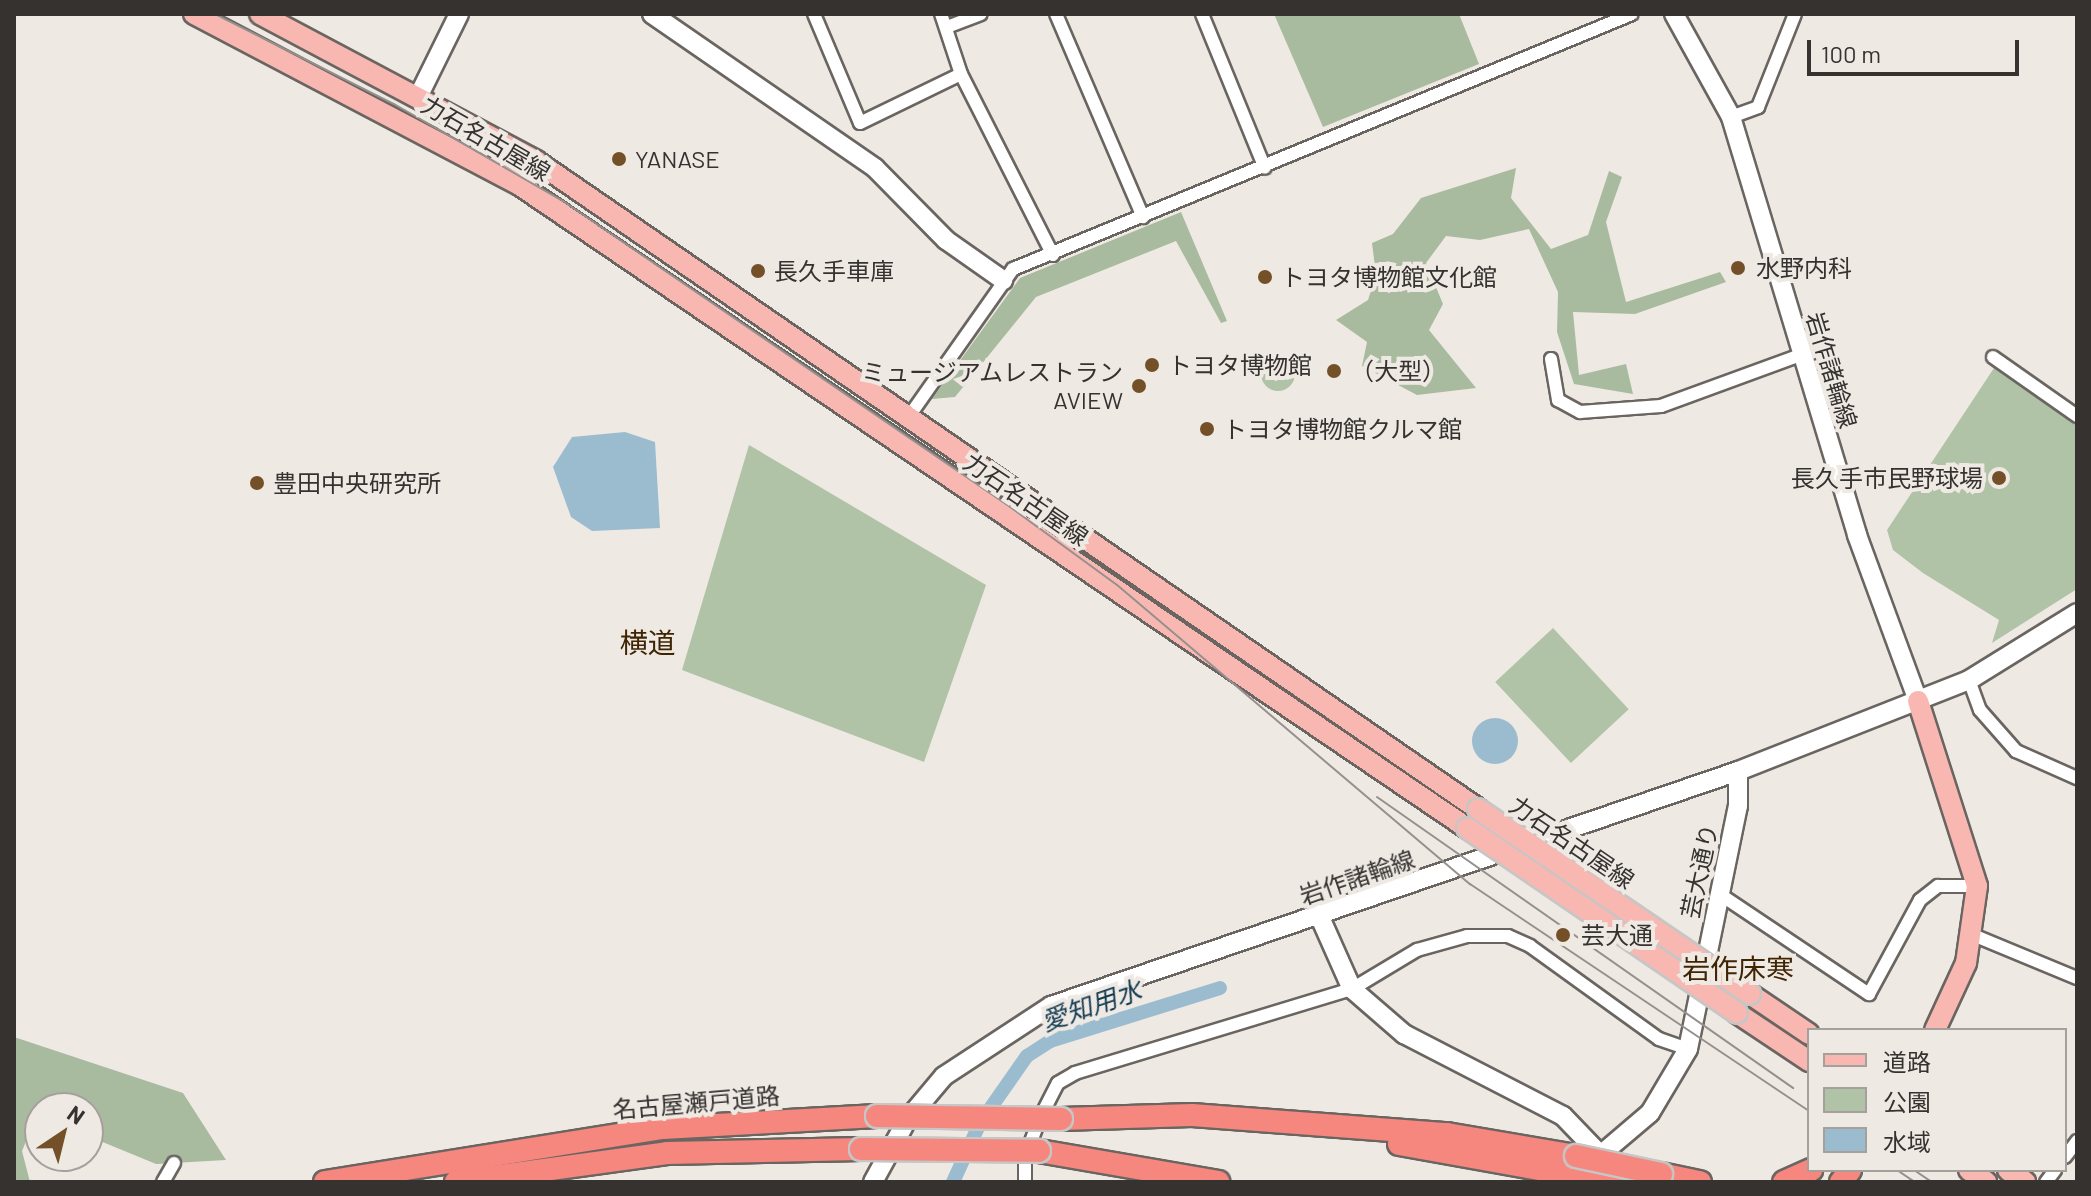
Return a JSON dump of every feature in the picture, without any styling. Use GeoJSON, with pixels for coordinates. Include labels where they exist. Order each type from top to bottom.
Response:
{"type":"FeatureCollection","features":[{"type":"Feature","properties":{"kind":"highway","name":"名古屋瀬戸道路"},"geometry":{"type":"LineString","coordinates":[[325,1182],[663,1128],[877,1116],[1068,1120],[1192,1115],[1283,1125]]}},
{"type":"Feature","properties":{"kind":"highway"},"geometry":{"type":"LineString","coordinates":[[1283,1125],[1447,1134],[1576,1156],[1700,1182]]}},
{"type":"Feature","properties":{"kind":"highway"},"geometry":{"type":"LineString","coordinates":[[1283,1125],[1613,1182]]}},
{"type":"Feature","properties":{"kind":"highway","name":"名古屋瀬戸道路"},"geometry":{"type":"LineString","coordinates":[[456,1182],[667,1153],[861,1149],[1073,1154],[1218,1182]]}},
{"type":"Feature","properties":{"kind":"highway"},"geometry":{"type":"LineString","coordinates":[[1784,1182],[1807,1172]]}},
{"type":"Feature","properties":{"kind":"main road","name":"力石名古屋線"},"geometry":{"type":"LineString","coordinates":[[194,14],[521,186],[1807,1060]]}},
{"type":"Feature","properties":{"kind":"main road","name":"力石名古屋線"},"geometry":{"type":"LineString","coordinates":[[260,14],[420,93],[548,169],[1807,1033]]}},
{"type":"Feature","properties":{"kind":"main road"},"geometry":{"type":"LineString","coordinates":[[420,93],[459,14]]}},
{"type":"Feature","properties":{"kind":"main road"},"geometry":{"type":"LineString","coordinates":[[652,14],[875,168],[946,240],[1003,280]]}},
{"type":"Feature","properties":{"kind":"main road","name":"岩作諸輪線"},"geometry":{"type":"LineString","coordinates":[[1674,14],[1731,117],[1857,535],[1918,701]]}},
{"type":"Feature","properties":{"kind":"main road","name":"岩作諸輪線"},"geometry":{"type":"LineString","coordinates":[[873,1182],[907,1120],[944,1076],[988,1043],[1051,1006],[1135,974],[1319,915],[1738,771],[1969,680],[2077,613]]}},
{"type":"Feature","properties":{"kind":"main road"},"geometry":{"type":"LineString","coordinates":[[1918,701],[1977,886],[1973,935],[1936,1028]]}},
{"type":"Feature","properties":{"kind":"main road","name":"芸大通り"},"geometry":{"type":"LineString","coordinates":[[1604,1152],[1650,1113],[1688,1049],[1738,806],[1738,771]]}},
{"type":"Feature","properties":{"kind":"main road"},"geometry":{"type":"LineString","coordinates":[[1319,915],[1352,989],[1404,1034],[1563,1116],[1604,1152],[1622,1182]]}},
{"type":"Feature","properties":{"kind":"street"},"geometry":{"type":"LineString","coordinates":[[814,14],[860,123],[961,74]]}},
{"type":"Feature","properties":{"kind":"street"},"geometry":{"type":"LineString","coordinates":[[941,14],[961,74],[1053,255]]}},
{"type":"Feature","properties":{"kind":"street"},"geometry":{"type":"LineString","coordinates":[[947,27],[981,14]]}},
{"type":"Feature","properties":{"kind":"street"},"geometry":{"type":"LineString","coordinates":[[1056,14],[1143,217]]}},
{"type":"Feature","properties":{"kind":"street"},"geometry":{"type":"LineString","coordinates":[[1202,14],[1265,168]]}},
{"type":"Feature","properties":{"kind":"street"},"geometry":{"type":"LineString","coordinates":[[910,415],[1003,280],[1053,255],[1632,14]]}},
{"type":"Feature","properties":{"kind":"street"},"geometry":{"type":"LineString","coordinates":[[1731,117],[1758,107],[1795,14]]}},
{"type":"Feature","properties":{"kind":"street"},"geometry":{"type":"LineString","coordinates":[[1551,359],[1558,400],[1580,412],[1661,406],[1803,354]]}},
{"type":"Feature","properties":{"kind":"street"},"geometry":{"type":"LineString","coordinates":[[1993,357],[2077,416]]}},
{"type":"Feature","properties":{"kind":"street"},"geometry":{"type":"LineString","coordinates":[[1969,680],[1980,710],[2016,751],[2077,778]]}},
{"type":"Feature","properties":{"kind":"street"},"geometry":{"type":"LineString","coordinates":[[1393,776],[1406,759]]}},
{"type":"Feature","properties":{"kind":"street"},"geometry":{"type":"LineString","coordinates":[[1718,893],[1869,994],[1920,900],[1938,886],[1977,886]]}},
{"type":"Feature","properties":{"kind":"street"},"geometry":{"type":"LineString","coordinates":[[1973,935],[2077,978]]}},
{"type":"Feature","properties":{"kind":"street"},"geometry":{"type":"LineString","coordinates":[[1025,1182],[1029,1144],[1066,1078],[1352,989],[1441,942],[1508,936],[1659,1039],[1688,1049]]}},
{"type":"Feature","properties":{"kind":"street"},"geometry":{"type":"LineString","coordinates":[[163,1182],[174,1163]]}},
{"type":"Feature","properties":{"kind":"green space"},"geometry":{"type":"Polygon","coordinates":[[[1274,14],[1459,14],[1479,64],[1323,127],[1274,14]]]}},
{"type":"Feature","properties":{"kind":"green space"},"geometry":{"type":"Polygon","coordinates":[[[1516,168],[1511,198],[1551,249],[1588,235],[1609,171],[1622,177],[1606,222],[1626,302],[1720,272],[1726,282],[1635,314],[1573,312],[1579,375],[1626,364],[1633,394],[1574,384],[1557,332],[1558,292],[1529,229],[1480,240],[1446,236],[1426,263],[1443,304],[1429,330],[1476,388],[1417,395],[1362,366],[1367,342],[1336,320],[1368,300],[1376,275],[1372,243],[1393,234],[1421,198],[1516,168]]]}},
{"type":"Feature","properties":{"kind":"green space"},"geometry":{"type":"Polygon","coordinates":[[[1181,212],[1227,321],[1221,323],[1176,241],[1036,297],[955,397],[932,399],[1020,278],[1181,212]]]}},
{"type":"Feature","properties":{"kind":"green space"},"geometry":{"type":"Polygon","coordinates":[[[1278,357],[1290,362],[1295,374],[1290,386],[1278,391],[1266,386],[1261,374],[1266,362],[1278,357]]]}},
{"type":"Feature","properties":{"kind":"green space","name":"長久手市民野球場"},"geometry":{"type":"Polygon","coordinates":[[[1994,368],[2077,426],[2077,589],[1992,643],[1999,620],[1923,573],[1893,550],[1887,530],[1994,368]]]}},
{"type":"Feature","properties":{"kind":"green space"},"geometry":{"type":"Polygon","coordinates":[[[749,445],[986,585],[924,762],[682,670],[749,445]]]}},
{"type":"Feature","properties":{"kind":"green space"},"geometry":{"type":"Polygon","coordinates":[[[1553,628],[1629,709],[1571,763],[1495,682],[1553,628]]]}},
{"type":"Feature","properties":{"kind":"green space"},"geometry":{"type":"Polygon","coordinates":[[[14,1037],[183,1093],[226,1160],[156,1164],[104,1143],[104,1092],[24,1092],[22,1151],[24,1172],[27,1172],[30,1182],[14,1182],[14,1037]]]}},
{"type":"Feature","properties":{"kind":"water"},"geometry":{"type":"Polygon","coordinates":[[[625,432],[655,442],[660,528],[592,531],[571,517],[553,467],[572,437],[625,432]]]}},
{"type":"Feature","properties":{"kind":"water"},"geometry":{"type":"Polygon","coordinates":[[[1495,718],[1511,725],[1518,741],[1511,757],[1495,764],[1479,757],[1472,741],[1479,725],[1495,718]]]}},
{"type":"Feature","properties":{"kind":"waterway","name":"愛知用水"},"geometry":{"type":"LineString","coordinates":[[953,1182],[980,1123],[1027,1056],[1050,1041],[1220,988]]}},
{"type":"Feature","properties":{"kind":"tram line"},"geometry":{"type":"LineString","coordinates":[[215,14],[394,104],[563,201],[1006,504],[1117,585],[1470,884],[1807,1110]]}},
{"type":"Feature","properties":{"kind":"tram line"},"geometry":{"type":"LineString","coordinates":[[1377,797],[1793,1088]]}},
{"type":"Feature","properties":{"kind":"tram line"},"geometry":{"type":"LineString","coordinates":[[1900,1172],[1915,1182]]}},
{"type":"Feature","properties":{"kind":"tram line"},"geometry":{"type":"LineString","coordinates":[[1917,1172],[1932,1182]]}},
{"type":"Feature","properties":{"kind":"place","name":"YANASE"},"geometry":{"type":"Point","coordinates":[619,159]}},
{"type":"Feature","properties":{"kind":"place","name":"水野内科"},"geometry":{"type":"Point","coordinates":[1738,268]}},
{"type":"Feature","properties":{"kind":"place","name":"長久手車庫"},"geometry":{"type":"Point","coordinates":[758,271]}},
{"type":"Feature","properties":{"kind":"place","name":"トヨタ博物館文化館"},"geometry":{"type":"Point","coordinates":[1265,277]}},
{"type":"Feature","properties":{"kind":"place","name":"トヨタ博物館"},"geometry":{"type":"Point","coordinates":[1152,365]}},
{"type":"Feature","properties":{"kind":"place","name":"（大型）"},"geometry":{"type":"Point","coordinates":[1334,371]}},
{"type":"Feature","properties":{"kind":"place","name":"ミュージアムレストラン AVIEW"},"geometry":{"type":"Point","coordinates":[1139,386]}},
{"type":"Feature","properties":{"kind":"place","name":"トヨタ博物館クルマ館"},"geometry":{"type":"Point","coordinates":[1207,429]}},
{"type":"Feature","properties":{"kind":"place","name":"長久手市民野球場"},"geometry":{"type":"Point","coordinates":[1999,478]}},
{"type":"Feature","properties":{"kind":"place","name":"豊田中央研究所"},"geometry":{"type":"Point","coordinates":[257,483]}},
{"type":"Feature","properties":{"kind":"place","name":"芸大通"},"geometry":{"type":"Point","coordinates":[1563,935]}},
{"type":"Feature","properties":{"kind":"district","name":"横道"},"geometry":{"type":"Point","coordinates":[648,642]}},
{"type":"Feature","properties":{"kind":"district","name":"岩作床寒"},"geometry":{"type":"Point","coordinates":[1738,968]}}]}
